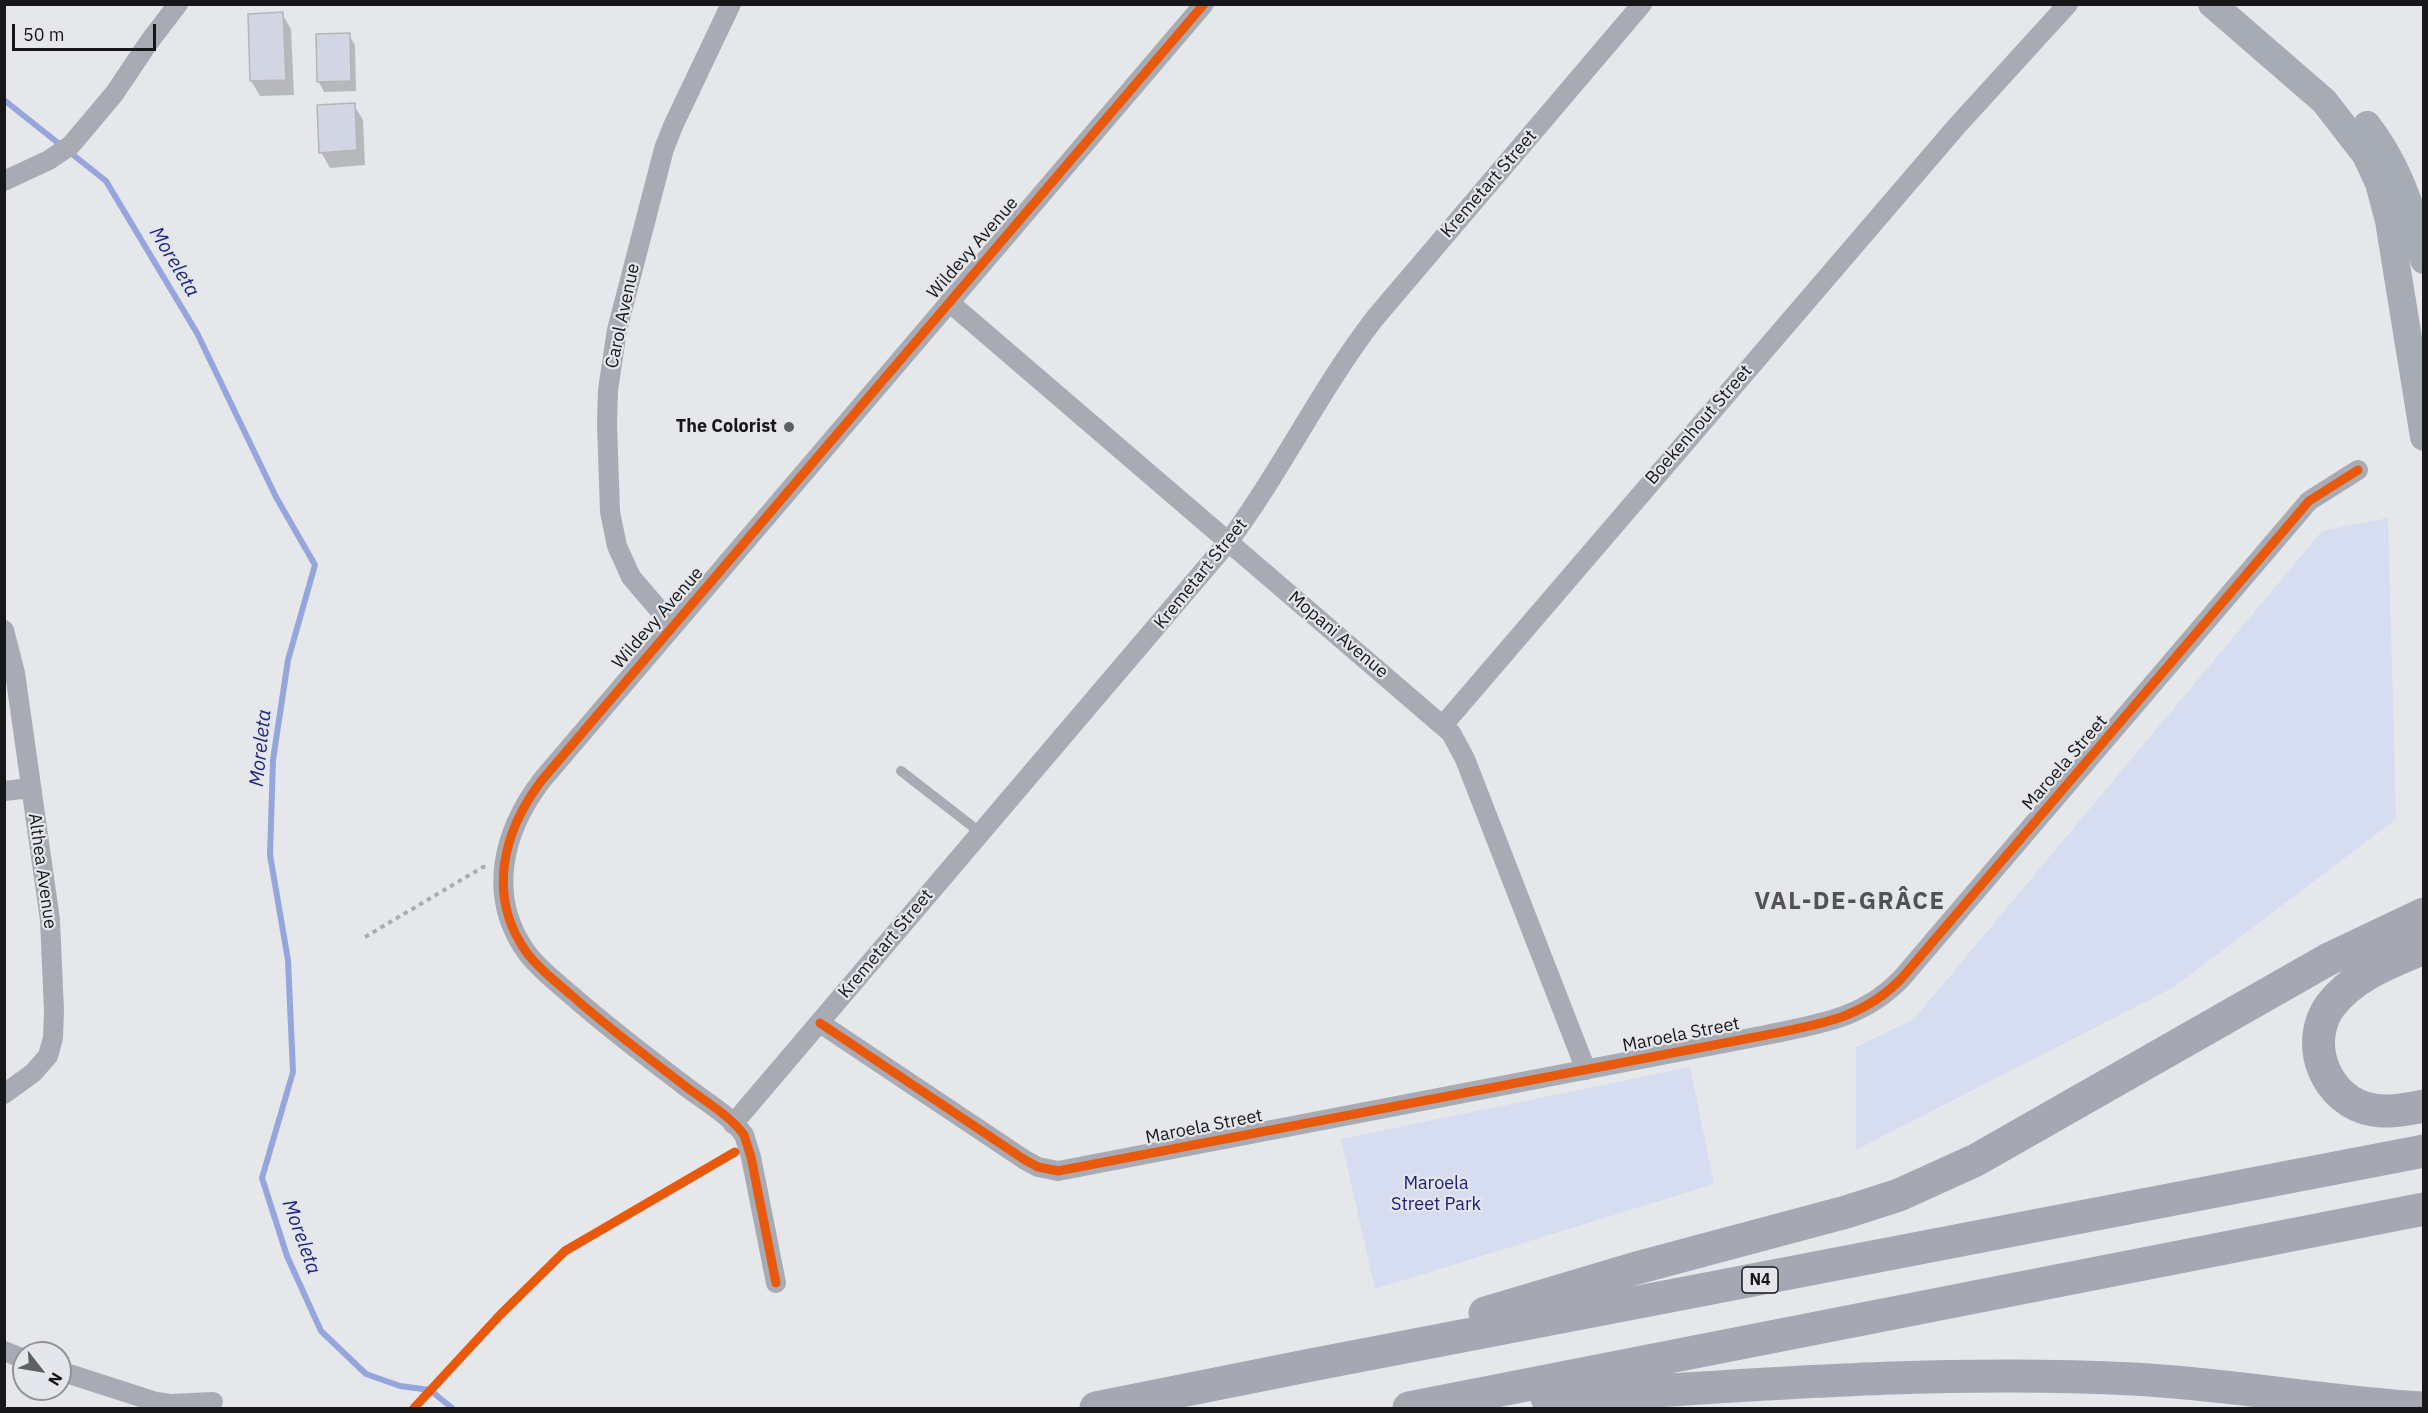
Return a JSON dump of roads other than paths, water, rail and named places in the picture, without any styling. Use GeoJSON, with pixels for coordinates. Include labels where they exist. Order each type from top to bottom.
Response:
{"type":"FeatureCollection","features":[{"type":"Feature","properties":{"kind":"highway"},"geometry":{"type":"LineString","coordinates":[[1311,1365],[1633,1269],[1837,1215],[1899,1195],[1976,1160],[2327,960],[2410,920],[2424,907]]}},
{"type":"Feature","properties":{"kind":"highway"},"geometry":{"type":"LineString","coordinates":[[2424,948],[2373,972],[2342,991],[2328,1008],[2319,1034],[2319,1053],[2325,1075],[2347,1099],[2362,1107],[2383,1111],[2424,1106]]}},
{"type":"Feature","properties":{"kind":"highway","name":"N4"},"geometry":{"type":"LineString","coordinates":[[1096,1408],[2424,1151]]}},
{"type":"Feature","properties":{"kind":"highway"},"geometry":{"type":"LineString","coordinates":[[1413,1408],[2424,1209]]}},
{"type":"Feature","properties":{"kind":"highway"},"geometry":{"type":"LineString","coordinates":[[1413,1408],[1864,1378],[2036,1376],[2174,1382],[2422,1408]]}},
{"type":"Feature","properties":{"kind":"main road"},"geometry":{"type":"LineString","coordinates":[[2212,4],[2324,101],[2366,155],[2386,186],[2400,218],[2424,333]]}},
{"type":"Feature","properties":{"kind":"main road"},"geometry":{"type":"LineString","coordinates":[[2239,4],[2336,90],[2378,140],[2408,200],[2424,260]]}},
{"type":"Feature","properties":{"kind":"main road"},"geometry":{"type":"LineString","coordinates":[[2366,155],[2379,183],[2389,221],[2424,436]]}},
{"type":"Feature","properties":{"kind":"street"},"geometry":{"type":"LineString","coordinates":[[4,181],[49,160],[71,145],[114,94],[148,42],[178,4]]}},
{"type":"Feature","properties":{"kind":"street","name":"Carol Avenue"},"geometry":{"type":"LineString","coordinates":[[673,626],[631,577],[617,546],[610,512],[608,390],[623,304],[664,149],[672,126],[731,4]]}},
{"type":"Feature","properties":{"kind":"street","name":"Wildevy Avenue"},"geometry":{"type":"LineString","coordinates":[[776,1283],[748,1143],[742,1131],[620,1037],[542,970],[527,953],[510,918],[503,878],[512,829],[529,796],[1204,4]]}},
{"type":"Feature","properties":{"kind":"street","name":"Kremetart Street"},"geometry":{"type":"LineString","coordinates":[[733,1124],[1229,541],[1266,491],[1336,373],[1369,326],[1642,4]]}},
{"type":"Feature","properties":{"kind":"street","name":"Boekenhout Street"},"geometry":{"type":"LineString","coordinates":[[1956,127],[2001,65],[2052,4]]}},
{"type":"Feature","properties":{"kind":"street","name":"Boekenhout Street"},"geometry":{"type":"LineString","coordinates":[[1444,724],[1956,127],[2068,4]]}},
{"type":"Feature","properties":{"kind":"street","name":"Mopani Avenue"},"geometry":{"type":"LineString","coordinates":[[949,302],[1444,724],[1456,740],[1465,759],[1586,1070]]}},
{"type":"Feature","properties":{"kind":"street","name":"Maroela Street"},"geometry":{"type":"LineString","coordinates":[[820,1023],[1017,1155],[1038,1167],[1052,1171],[1070,1170],[1821,1023],[1865,1008],[1883,997],[2309,501],[2358,470]]}},
{"type":"Feature","properties":{"kind":"street","name":"Althea Avenue"},"geometry":{"type":"LineString","coordinates":[[4,630],[15,673],[50,920],[53,1038],[45,1060],[4,1095]]}},
{"type":"Feature","properties":{"kind":"street"},"geometry":{"type":"LineString","coordinates":[[4,791],[31,788]]}},
{"type":"Feature","properties":{"kind":"street"},"geometry":{"type":"LineString","coordinates":[[72,1375],[156,1402],[171,1404],[213,1402]]}},
{"type":"Feature","properties":{"kind":"lane"},"geometry":{"type":"LineString","coordinates":[[901,771],[981,833]]}},
{"type":"Feature","properties":{"kind":"waterway","name":"Moreleta"},"geometry":{"type":"LineString","coordinates":[[4,100],[106,181],[197,333],[276,497],[315,565],[288,660],[273,760],[270,855],[288,960],[293,1072],[262,1178],[287,1256],[321,1331],[366,1374],[400,1386],[430,1390],[452,1408]]}},
{"type":"Feature","properties":{"kind":"place","name":"The Colorist"},"geometry":{"type":"Point","coordinates":[789,427]}},
{"type":"Feature","properties":{"kind":"district","name":"VAL-DE-GRÂCE"},"geometry":{"type":"Point","coordinates":[1850,902]}},
{"type":"Feature","properties":{"kind":"park label","name":"Maroela Street Park"},"geometry":{"type":"Point","coordinates":[1436,1194]}}]}
